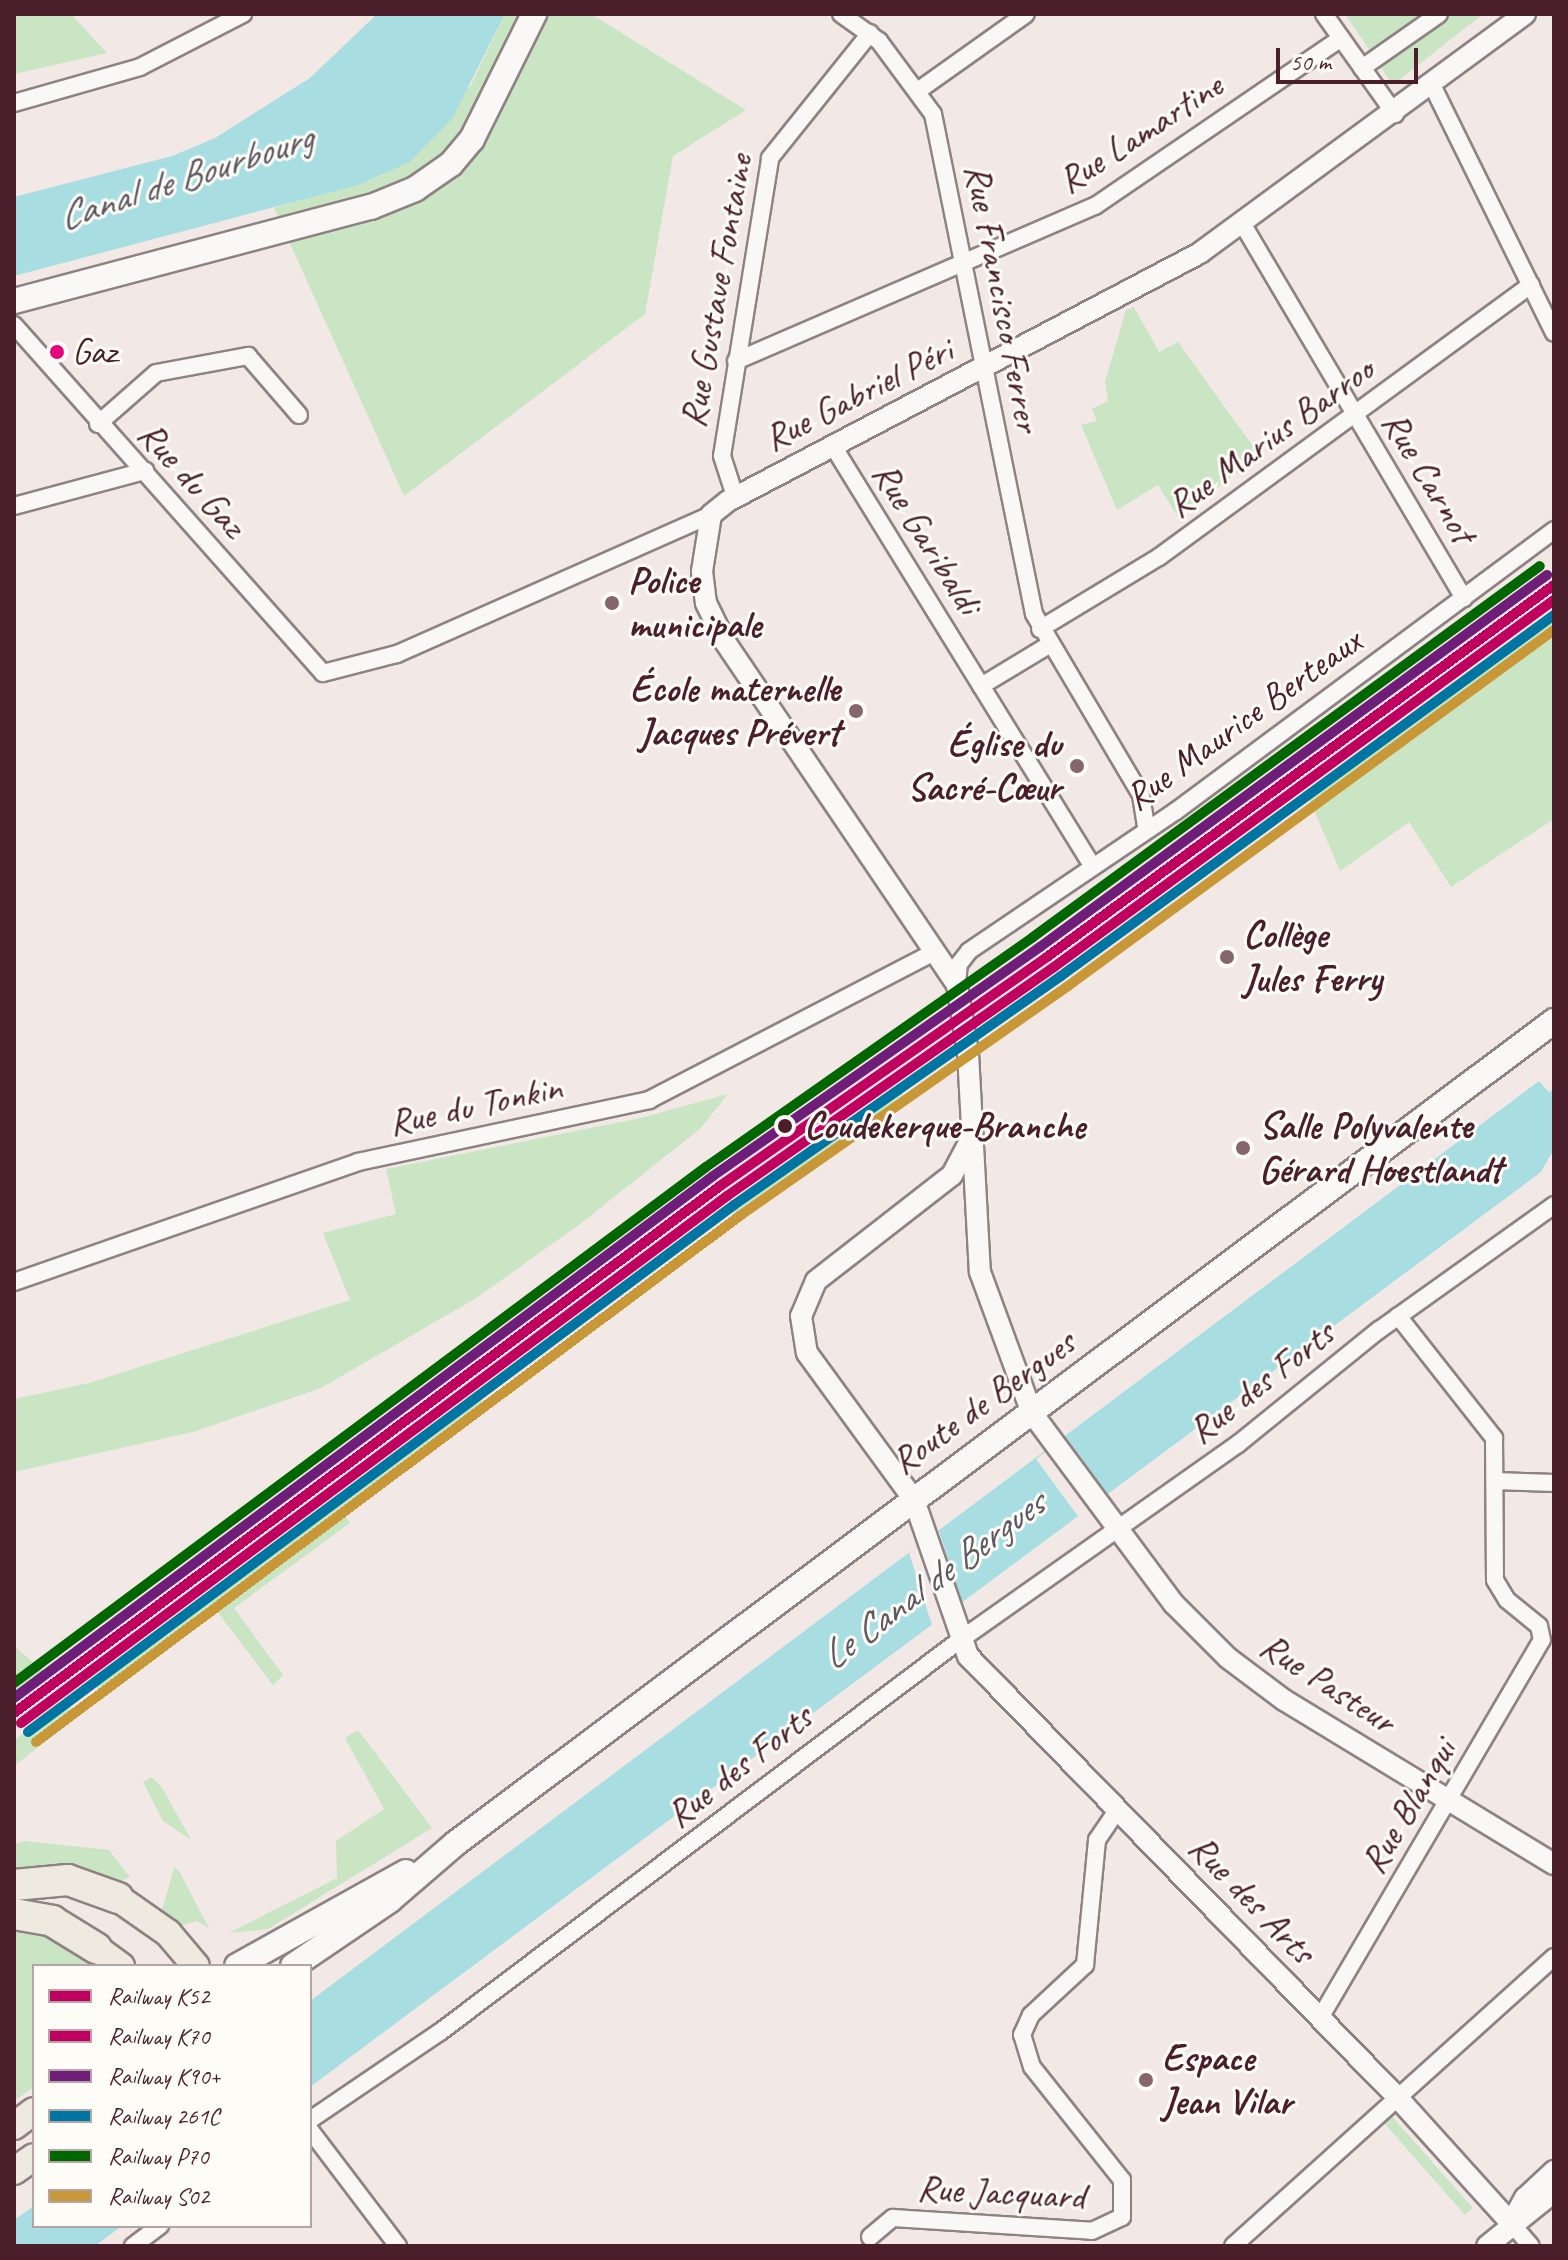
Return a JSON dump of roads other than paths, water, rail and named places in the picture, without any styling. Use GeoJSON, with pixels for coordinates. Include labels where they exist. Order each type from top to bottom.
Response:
{"type":"FeatureCollection","features":[{"type":"Feature","properties":{"kind":"highway"},"geometry":{"type":"LineString","coordinates":[[14,1885],[68,1880],[118,1898]]}},
{"type":"Feature","properties":{"kind":"highway"},"geometry":{"type":"LineString","coordinates":[[14,1914],[52,1921],[96,1948]]}},
{"type":"Feature","properties":{"kind":"main road"},"geometry":{"type":"LineString","coordinates":[[14,301],[359,210],[415,189],[451,164],[472,139],[534,14]]}},
{"type":"Feature","properties":{"kind":"main road","name":"Route de Bergues"},"geometry":{"type":"LineString","coordinates":[[296,1964],[390,1900],[456,1843],[1554,1021]]}},
{"type":"Feature","properties":{"kind":"main road","name":"Route de Bergues"},"geometry":{"type":"LineString","coordinates":[[241,1964],[456,1843]]}},
{"type":"Feature","properties":{"kind":"main road"},"geometry":{"type":"LineString","coordinates":[[118,1898],[168,1933],[194,1964]]}},
{"type":"Feature","properties":{"kind":"main road"},"geometry":{"type":"LineString","coordinates":[[96,1948],[118,1964]]}},
{"type":"Feature","properties":{"kind":"main road"},"geometry":{"type":"LineString","coordinates":[[14,2126],[32,2112]]}},
{"type":"Feature","properties":{"kind":"main road"},"geometry":{"type":"LineString","coordinates":[[14,2171],[32,2158]]}},
{"type":"Feature","properties":{"kind":"street"},"geometry":{"type":"LineString","coordinates":[[14,103],[140,67],[243,14]]}},
{"type":"Feature","properties":{"kind":"street","name":"Rue Francisco Ferrer"},"geometry":{"type":"LineString","coordinates":[[841,14],[870,33],[919,90],[933,114],[1040,629],[1141,795],[1146,828]]}},
{"type":"Feature","properties":{"kind":"street"},"geometry":{"type":"LineString","coordinates":[[919,90],[1026,14]]}},
{"type":"Feature","properties":{"kind":"street"},"geometry":{"type":"LineString","coordinates":[[1324,14],[1395,114]]}},
{"type":"Feature","properties":{"kind":"street"},"geometry":{"type":"LineString","coordinates":[[1362,68],[1439,14]]}},
{"type":"Feature","properties":{"kind":"street","name":"Rue Gabriel Péri"},"geometry":{"type":"LineString","coordinates":[[323,673],[397,654],[711,515],[735,496],[1190,258],[1395,114],[1525,14]]}},
{"type":"Feature","properties":{"kind":"street","name":"Rue Gustave Fontaine"},"geometry":{"type":"LineString","coordinates":[[735,496],[722,461],[773,150],[870,33]]}},
{"type":"Feature","properties":{"kind":"street","name":"Rue Lamartine"},"geometry":{"type":"LineString","coordinates":[[736,361],[964,265],[1108,198],[1341,38]]}},
{"type":"Feature","properties":{"kind":"street"},"geometry":{"type":"LineString","coordinates":[[1432,85],[1554,333]]}},
{"type":"Feature","properties":{"kind":"street","name":"Rue Carnot"},"geometry":{"type":"LineString","coordinates":[[1242,223],[1464,598]]}},
{"type":"Feature","properties":{"kind":"street","name":"Rue Marius Barroo"},"geometry":{"type":"LineString","coordinates":[[1040,629],[1140,570],[1531,285]]}},
{"type":"Feature","properties":{"kind":"street","name":"Rue du Gaz"},"geometry":{"type":"LineString","coordinates":[[14,325],[98,424],[145,471],[323,673]]}},
{"type":"Feature","properties":{"kind":"street"},"geometry":{"type":"LineString","coordinates":[[98,424],[156,373],[248,356],[299,415]]}},
{"type":"Feature","properties":{"kind":"street","name":"Rue Garibaldi"},"geometry":{"type":"LineString","coordinates":[[833,446],[1092,866]]}},
{"type":"Feature","properties":{"kind":"street"},"geometry":{"type":"LineString","coordinates":[[14,506],[145,471]]}},
{"type":"Feature","properties":{"kind":"street"},"geometry":{"type":"LineString","coordinates":[[711,515],[702,581],[718,630],[934,958],[957,985]]}},
{"type":"Feature","properties":{"kind":"street","name":"Rue Maurice Berteaux"},"geometry":{"type":"LineString","coordinates":[[934,958],[965,954],[1146,828],[1554,530]]}},
{"type":"Feature","properties":{"kind":"street"},"geometry":{"type":"LineString","coordinates":[[981,686],[1049,645]]}},
{"type":"Feature","properties":{"kind":"street"},"geometry":{"type":"LineString","coordinates":[[965,954],[957,985],[968,1053],[982,1282],[1032,1413]]}},
{"type":"Feature","properties":{"kind":"street","name":"Rue du Tonkin"},"geometry":{"type":"LineString","coordinates":[[14,1282],[358,1162],[649,1100],[934,958]]}},
{"type":"Feature","properties":{"kind":"street"},"geometry":{"type":"LineString","coordinates":[[929,1194],[961,1165],[973,1131]]}},
{"type":"Feature","properties":{"kind":"street"},"geometry":{"type":"LineString","coordinates":[[929,1194],[962,1188],[977,1204]]}},
{"type":"Feature","properties":{"kind":"street","name":"Rue des Arts"},"geometry":{"type":"LineString","coordinates":[[929,1194],[820,1276],[801,1316],[810,1359],[914,1500],[960,1640],[972,1661],[1397,2097],[1511,2223]]}},
{"type":"Feature","properties":{"kind":"street","name":"Rue des Forts"},"geometry":{"type":"LineString","coordinates":[[312,2119],[440,2032],[960,1640],[1249,1436],[1398,1316],[1554,1205]]}},
{"type":"Feature","properties":{"kind":"street"},"geometry":{"type":"LineString","coordinates":[[1398,1316],[1491,1432],[1495,1481],[1554,1483]]}},
{"type":"Feature","properties":{"kind":"street","name":"Rue Pasteur"},"geometry":{"type":"LineString","coordinates":[[1032,1413],[1180,1612],[1228,1658],[1554,1864]]}},
{"type":"Feature","properties":{"kind":"street","name":"Rue Blanqui"},"geometry":{"type":"LineString","coordinates":[[1320,2018],[1539,1648],[1539,1626],[1507,1600],[1495,1580],[1495,1481]]}},
{"type":"Feature","properties":{"kind":"street","name":"Rue Jacquard"},"geometry":{"type":"LineString","coordinates":[[870,2237],[893,2218],[1098,2231],[1116,2225],[1125,2207],[1120,2176],[1028,2061],[1025,2024],[1085,1965],[1097,1840],[1117,1810]]}},
{"type":"Feature","properties":{"kind":"street"},"geometry":{"type":"LineString","coordinates":[[1233,2246],[1554,1957]]}},
{"type":"Feature","properties":{"kind":"street"},"geometry":{"type":"LineString","coordinates":[[312,2133],[398,2246]]}},
{"type":"Feature","properties":{"kind":"street"},"geometry":{"type":"LineString","coordinates":[[1511,2223],[1525,2198],[1554,2171]]}},
{"type":"Feature","properties":{"kind":"street"},"geometry":{"type":"LineString","coordinates":[[1487,2246],[1511,2223],[1554,2192]]}},
{"type":"Feature","properties":{"kind":"street"},"geometry":{"type":"LineString","coordinates":[[1511,2223],[1531,2246]]}},
{"type":"Feature","properties":{"kind":"street"},"geometry":{"type":"LineString","coordinates":[[133,2246],[157,2228]]}},
{"type":"Feature","properties":{"kind":"water","name":"Canal de Bourbourg"},"geometry":{"type":"Polygon","coordinates":[[[377,14],[505,14],[452,119],[410,162],[358,185],[14,276],[14,197],[172,156],[215,138],[310,78],[377,14]]]}},
{"type":"Feature","properties":{"kind":"water","name":"Le Canal de Bergues"},"geometry":{"type":"Polygon","coordinates":[[[1539,1081],[1549,1092],[1554,1089],[1554,1149],[1541,1172],[312,2086],[312,2000],[1539,1081]]]}},
{"type":"Feature","properties":{"kind":"water"},"geometry":{"type":"Polygon","coordinates":[[[32,2207],[32,2228],[119,2228],[95,2246],[14,2246],[14,2220],[32,2207]]]}},
{"type":"Feature","properties":{"kind":"rail line","name":"P70"},"geometry":{"type":"LineString","coordinates":[[14,1683],[706,1167],[1033,937],[1540,566]]}},
{"type":"Feature","properties":{"kind":"rail line","name":"K90+"},"geometry":{"type":"LineString","coordinates":[[14,1698],[713,1176],[1040,947],[1547,575]]}},
{"type":"Feature","properties":{"kind":"rail line","name":"K52"},"geometry":{"type":"LineString","coordinates":[[14,1713],[720,1186],[1047,957],[1554,585]]}},
{"type":"Feature","properties":{"kind":"rail line","name":"K70"},"geometry":{"type":"LineString","coordinates":[[21,1723],[727,1196],[1054,967],[1554,600]]}},
{"type":"Feature","properties":{"kind":"rail line","name":"261C"},"geometry":{"type":"LineString","coordinates":[[28,1732],[734,1205],[1061,976],[1554,615]]}},
{"type":"Feature","properties":{"kind":"rail line","name":"S02"},"geometry":{"type":"LineString","coordinates":[[36,1742],[741,1215],[1068,986],[1554,630]]}},
{"type":"Feature","properties":{"kind":"place","name":"Gaz"},"geometry":{"type":"Point","coordinates":[57,352]}},
{"type":"Feature","properties":{"kind":"place","name":"Police municipale"},"geometry":{"type":"Point","coordinates":[612,603]}},
{"type":"Feature","properties":{"kind":"place","name":"École maternelle Jacques Prévert"},"geometry":{"type":"Point","coordinates":[856,711]}},
{"type":"Feature","properties":{"kind":"place","name":"Église du Sacré-Cœur"},"geometry":{"type":"Point","coordinates":[1077,766]}},
{"type":"Feature","properties":{"kind":"place","name":"Collège Jules Ferry"},"geometry":{"type":"Point","coordinates":[1227,957]}},
{"type":"Feature","properties":{"kind":"place","name":"Coudekerque-Branche"},"geometry":{"type":"Point","coordinates":[785,1126]}},
{"type":"Feature","properties":{"kind":"place","name":"Salle Polyvalente Gérard Hoestlandt"},"geometry":{"type":"Point","coordinates":[1243,1148]}},
{"type":"Feature","properties":{"kind":"place","name":"Espace Jean Vilar"},"geometry":{"type":"Point","coordinates":[1146,2080]}}]}
